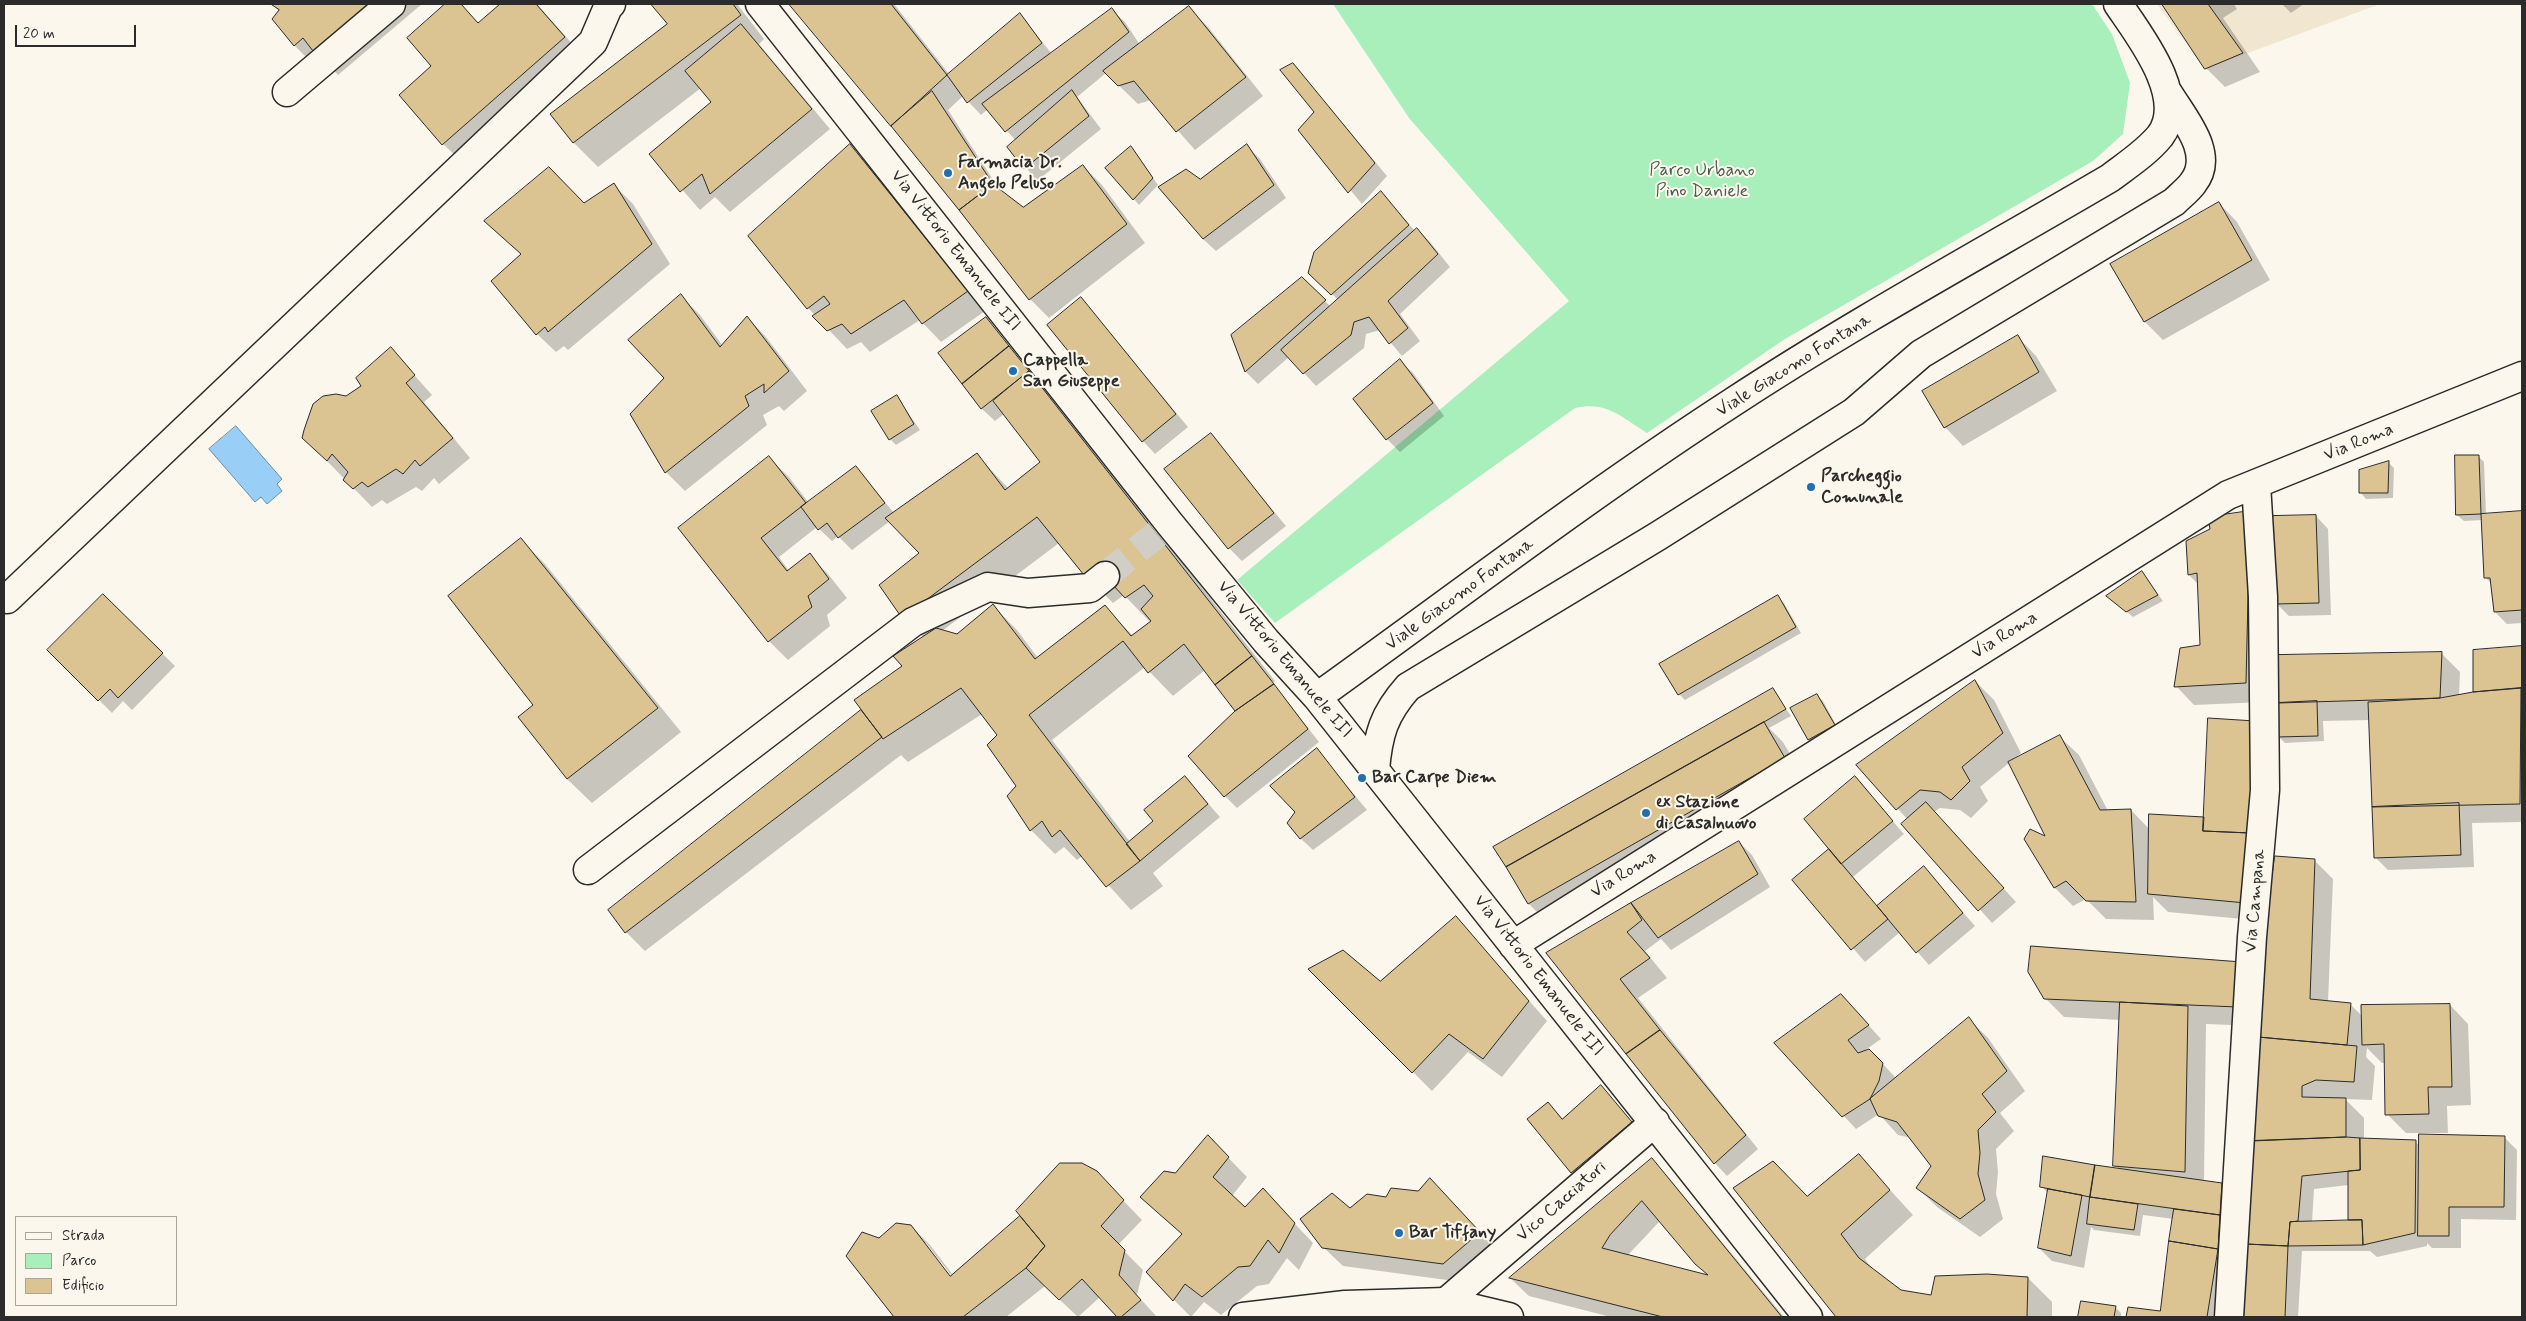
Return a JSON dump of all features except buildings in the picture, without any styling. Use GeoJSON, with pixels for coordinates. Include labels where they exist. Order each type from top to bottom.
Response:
{"type":"FeatureCollection","features":[{"type":"Feature","properties":{"kind":"street"},"geometry":{"type":"LineString","coordinates":[[287,92],[391,4]]}},
{"type":"Feature","properties":{"kind":"street"},"geometry":{"type":"LineString","coordinates":[[7,599],[593,42],[608,6],[611,4]]}},
{"type":"Feature","properties":{"kind":"street","name":"Via Vittorio Emanuele III"},"geometry":{"type":"LineString","coordinates":[[760,4],[1163,529],[1317,697],[1808,1317]]}},
{"type":"Feature","properties":{"kind":"street","name":"Viale Giacomo Fontana"},"geometry":{"type":"LineString","coordinates":[[1317,697],[1665,448],[1735,401],[1881,312],[2110,178],[2141,155],[2161,134],[2167,116],[2168,93],[2148,48],[2118,4]]}},
{"type":"Feature","properties":{"kind":"street"},"geometry":{"type":"LineString","coordinates":[[1375,770],[1377,744],[1383,723],[1392,704],[1408,687],[1658,536],[1854,412],[1921,354],[2174,202],[2194,182],[2202,161],[2199,145],[2168,93]]}},
{"type":"Feature","properties":{"kind":"street","name":"Via Roma"},"geometry":{"type":"LineString","coordinates":[[1513,945],[2228,495],[2522,376]]}},
{"type":"Feature","properties":{"kind":"street","name":"Via Campana"},"geometry":{"type":"LineString","coordinates":[[2229,1317],[2252,937],[2265,790],[2263,597],[2256,484]]}},
{"type":"Feature","properties":{"kind":"street"},"geometry":{"type":"LineString","coordinates":[[588,870],[913,622],[988,588],[1028,593],[1090,588],[1105,576]]}},
{"type":"Feature","properties":{"kind":"street","name":"Vico Cacciatori"},"geometry":{"type":"LineString","coordinates":[[1446,1302],[1655,1122]]}},
{"type":"Feature","properties":{"kind":"street"},"geometry":{"type":"LineString","coordinates":[[1243,1317],[1344,1305],[1446,1302],[1509,1317]]}},
{"type":"Feature","properties":{"kind":"shaded area"},"geometry":{"type":"Polygon","coordinates":[[[2157,4],[2380,4],[2205,69],[2157,4]]]}},
{"type":"Feature","properties":{"kind":"green space","name":"Parco Urbano Pino Daniele"},"geometry":{"type":"Polygon","coordinates":[[[1333,4],[2092,4],[2112,34],[2130,83],[2123,134],[2093,161],[1785,339],[1647,433],[1621,416],[1605,409],[1586,406],[1575,408],[1275,623],[1237,580],[1569,301],[1409,118],[1333,4]]]}},
{"type":"Feature","properties":{"kind":"water"},"geometry":{"type":"Polygon","coordinates":[[[236,426],[282,479],[277,484],[282,491],[267,504],[261,497],[255,502],[209,449],[236,426]]]}},
{"type":"Feature","properties":{"kind":"tunnel"},"geometry":{"type":"LineString","coordinates":[[1105,576],[1157,534]]}},
{"type":"Feature","properties":{"kind":"place","name":"Farmacia Dr. Angelo Peluso"},"geometry":{"type":"Point","coordinates":[948,173]}},
{"type":"Feature","properties":{"kind":"place","name":"Cappella San Giuseppe"},"geometry":{"type":"Point","coordinates":[1013,371]}},
{"type":"Feature","properties":{"kind":"place","name":"Parcheggio Comunale"},"geometry":{"type":"Point","coordinates":[1811,487]}},
{"type":"Feature","properties":{"kind":"place","name":"Bar Carpe Diem"},"geometry":{"type":"Point","coordinates":[1362,778]}},
{"type":"Feature","properties":{"kind":"place","name":"ex Stazione di Casalnuovo"},"geometry":{"type":"Point","coordinates":[1646,813]}},
{"type":"Feature","properties":{"kind":"place","name":"Bar Tiffany"},"geometry":{"type":"Point","coordinates":[1399,1233]}}]}
